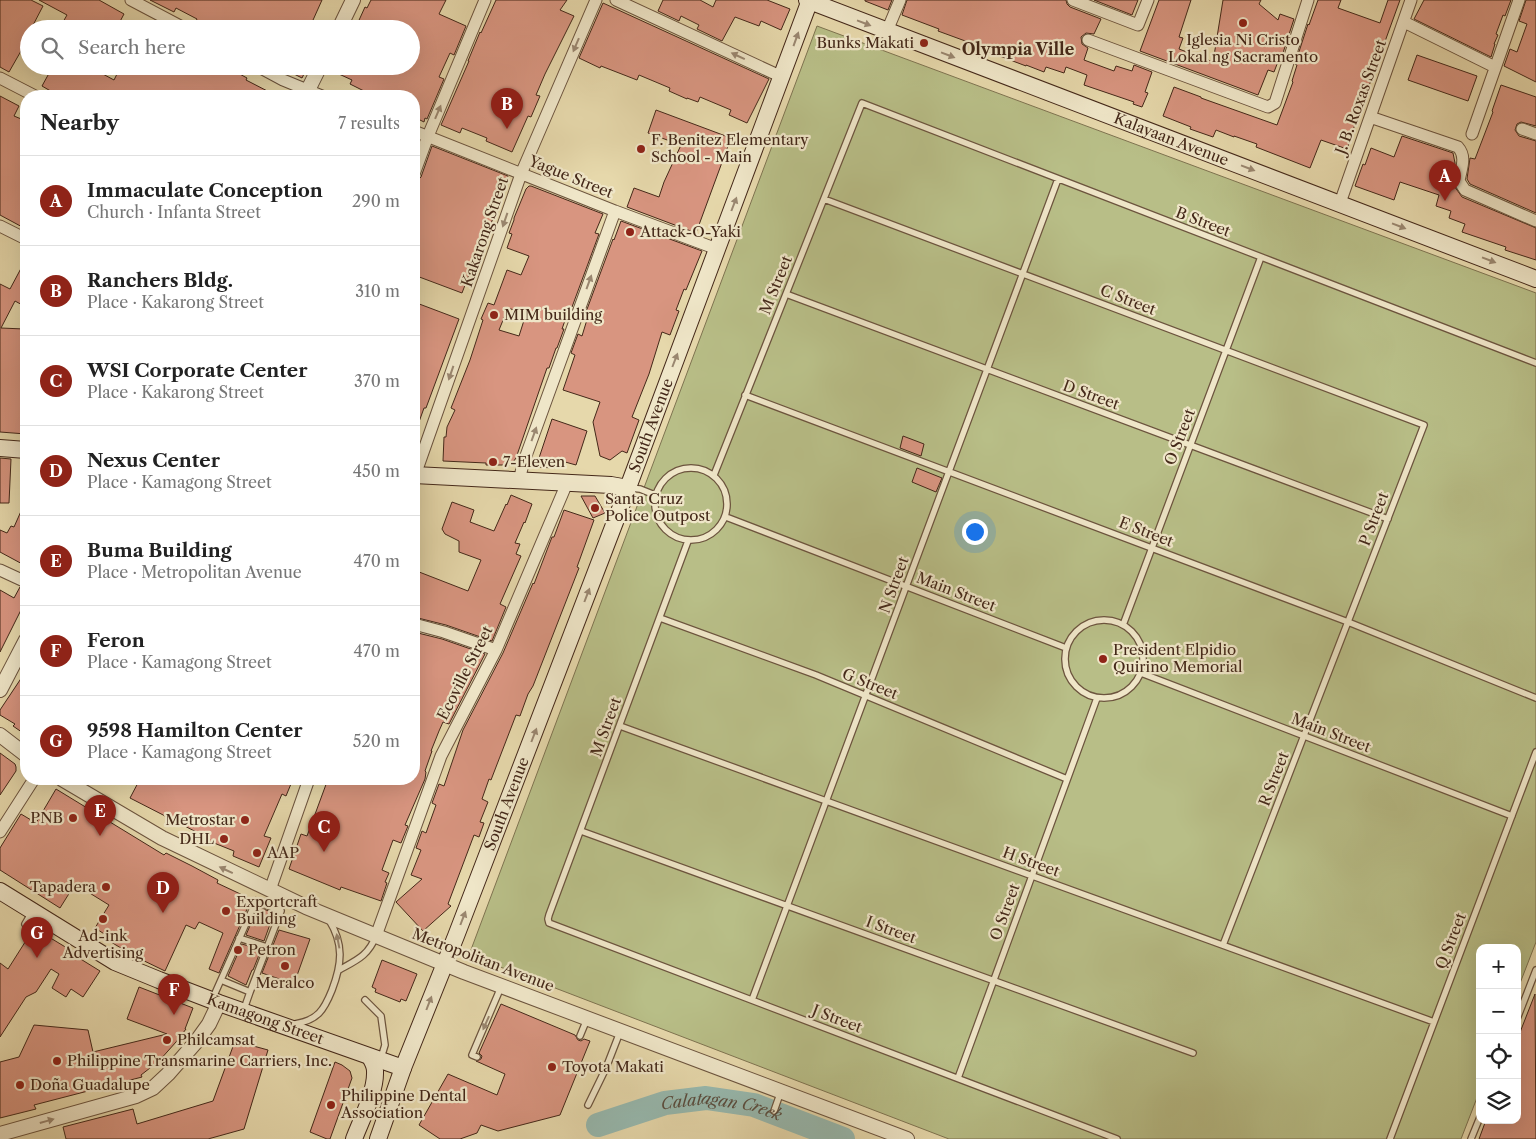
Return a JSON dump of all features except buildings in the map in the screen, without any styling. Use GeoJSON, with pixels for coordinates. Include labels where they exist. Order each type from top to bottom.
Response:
{"type":"FeatureCollection","features":[{"type":"Feature","properties":{"kind":"main road","name":"South Avenue"},"geometry":{"type":"LineString","coordinates":[[378,1139],[403,1068],[498,829],[628,488],[809,0]]}},
{"type":"Feature","properties":{"kind":"main road","name":"Kalayaan Avenue"},"geometry":{"type":"LineString","coordinates":[[809,0],[1536,278]]}},
{"type":"Feature","properties":{"kind":"main road"},"geometry":{"type":"LineString","coordinates":[[0,448],[20,450]]}},
{"type":"Feature","properties":{"kind":"main road"},"geometry":{"type":"LineString","coordinates":[[420,476],[567,483],[628,488]]}},
{"type":"Feature","properties":{"kind":"main road","name":"Kamagong Street"},"geometry":{"type":"LineString","coordinates":[[0,891],[29,918],[116,962],[216,1002],[403,1068]]}},
{"type":"Feature","properties":{"kind":"main road"},"geometry":{"type":"LineString","coordinates":[[354,1139],[372,1091],[376,1072],[375,1058]]}},
{"type":"Feature","properties":{"kind":"main road"},"geometry":{"type":"LineString","coordinates":[[372,1091],[387,1077],[403,1068]]}},
{"type":"Feature","properties":{"kind":"street"},"geometry":{"type":"LineString","coordinates":[[131,0],[169,20]]}},
{"type":"Feature","properties":{"kind":"street"},"geometry":{"type":"LineString","coordinates":[[343,20],[353,0]]}},
{"type":"Feature","properties":{"kind":"street"},"geometry":{"type":"LineString","coordinates":[[420,158],[485,0]]}},
{"type":"Feature","properties":{"kind":"street","name":"Kakarong Street"},"geometry":{"type":"LineString","coordinates":[[420,459],[521,174],[596,0]]}},
{"type":"Feature","properties":{"kind":"street"},"geometry":{"type":"LineString","coordinates":[[616,0],[782,77]]}},
{"type":"Feature","properties":{"kind":"street"},"geometry":{"type":"LineString","coordinates":[[886,31],[900,0]]}},
{"type":"Feature","properties":{"kind":"street"},"geometry":{"type":"LineString","coordinates":[[1073,0],[1138,25],[1148,0]]}},
{"type":"Feature","properties":{"kind":"street"},"geometry":{"type":"LineString","coordinates":[[1088,40],[1268,108],[1274,103],[1308,0]]}},
{"type":"Feature","properties":{"kind":"street","name":"J. B. Roxas Street"},"geometry":{"type":"LineString","coordinates":[[1340,203],[1411,0]]}},
{"type":"Feature","properties":{"kind":"street"},"geometry":{"type":"LineString","coordinates":[[1472,134],[1519,0]]}},
{"type":"Feature","properties":{"kind":"street"},"geometry":{"type":"LineString","coordinates":[[1404,22],[1494,67]]}},
{"type":"Feature","properties":{"kind":"street"},"geometry":{"type":"LineString","coordinates":[[273,75],[301,90]]}},
{"type":"Feature","properties":{"kind":"street"},"geometry":{"type":"LineString","coordinates":[[308,90],[315,75]]}},
{"type":"Feature","properties":{"kind":"street"},"geometry":{"type":"LineString","coordinates":[[0,78],[23,90]]}},
{"type":"Feature","properties":{"kind":"street"},"geometry":{"type":"LineString","coordinates":[[1370,117],[1458,146],[1463,154],[1460,181],[1466,190],[1536,221]]}},
{"type":"Feature","properties":{"kind":"street"},"geometry":{"type":"LineString","coordinates":[[1522,129],[1536,134]]}},
{"type":"Feature","properties":{"kind":"street","name":"Yague Street"},"geometry":{"type":"LineString","coordinates":[[420,133],[717,250]]}},
{"type":"Feature","properties":{"kind":"street"},"geometry":{"type":"LineString","coordinates":[[519,481],[523,464],[615,211]]}},
{"type":"Feature","properties":{"kind":"street"},"geometry":{"type":"LineString","coordinates":[[0,226],[20,237]]}},
{"type":"Feature","properties":{"kind":"street","name":"Ecoville Street"},"geometry":{"type":"LineString","coordinates":[[376,936],[441,756],[496,650],[567,483]]}},
{"type":"Feature","properties":{"kind":"street"},"geometry":{"type":"LineString","coordinates":[[0,570],[20,579]]}},
{"type":"Feature","properties":{"kind":"street"},"geometry":{"type":"LineString","coordinates":[[420,626],[496,650]]}},
{"type":"Feature","properties":{"kind":"street"},"geometry":{"type":"LineString","coordinates":[[0,690],[20,652]]}},
{"type":"Feature","properties":{"kind":"street"},"geometry":{"type":"LineString","coordinates":[[0,735],[20,750]]}},
{"type":"Feature","properties":{"kind":"street"},"geometry":{"type":"LineString","coordinates":[[0,832],[30,785]]}},
{"type":"Feature","properties":{"kind":"street","name":"Metropolitan Avenue"},"geometry":{"type":"LineString","coordinates":[[72,785],[162,838],[327,916],[587,1019],[621,1030],[907,1139]]}},
{"type":"Feature","properties":{"kind":"street"},"geometry":{"type":"LineString","coordinates":[[270,890],[307,785]]}},
{"type":"Feature","properties":{"kind":"street"},"geometry":{"type":"LineString","coordinates":[[0,1134],[136,1096],[153,1088],[196,1042],[209,1024],[216,1002]]}},
{"type":"Feature","properties":{"kind":"lane","name":"B Street"},"geometry":{"type":"LineString","coordinates":[[862,103],[1536,363]]}},
{"type":"Feature","properties":{"kind":"lane","name":"M Street"},"geometry":{"type":"LineString","coordinates":[[714,475],[862,103]]}},
{"type":"Feature","properties":{"kind":"lane","name":"N Street"},"geometry":{"type":"LineString","coordinates":[[752,1000],[1058,179]]}},
{"type":"Feature","properties":{"kind":"lane","name":"C Street"},"geometry":{"type":"LineString","coordinates":[[824,199],[1424,425]]}},
{"type":"Feature","properties":{"kind":"lane","name":"O Street"},"geometry":{"type":"LineString","coordinates":[[1123,625],[1261,257]]}},
{"type":"Feature","properties":{"kind":"lane","name":"D Street"},"geometry":{"type":"LineString","coordinates":[[786,294],[1388,519]]}},
{"type":"Feature","properties":{"kind":"lane","name":"E Street"},"geometry":{"type":"LineString","coordinates":[[746,395],[1348,622],[1536,698]]}},
{"type":"Feature","properties":{"kind":"lane","name":"P Street"},"geometry":{"type":"LineString","coordinates":[[1348,622],[1424,425]]}},
{"type":"Feature","properties":{"kind":"lane"},"geometry":{"type":"LineString","coordinates":[[691,468],[703,470],[714,475],[722,484],[728,506],[726,517],[720,527],[711,535],[700,540],[688,541],[668,533],[656,516],[654,506],[660,484],[669,475],[679,470],[691,468]]}},
{"type":"Feature","properties":{"kind":"lane"},"geometry":{"type":"LineString","coordinates":[[628,488],[640,489],[656,495]]}},
{"type":"Feature","properties":{"kind":"lane","name":"Main Street"},"geometry":{"type":"LineString","coordinates":[[726,517],[1066,648]]}},
{"type":"Feature","properties":{"kind":"lane","name":"M Street"},"geometry":{"type":"LineString","coordinates":[[548,921],[688,541]]}},
{"type":"Feature","properties":{"kind":"lane","name":"G Street"},"geometry":{"type":"LineString","coordinates":[[660,618],[816,675],[1067,779]]}},
{"type":"Feature","properties":{"kind":"lane"},"geometry":{"type":"LineString","coordinates":[[1106,620],[1123,625],[1134,634],[1140,646],[1143,659],[1140,673],[1135,682],[1128,690],[1113,697],[1097,698],[1082,691],[1070,680],[1064,658],[1066,648],[1075,632],[1089,623],[1106,620]]}},
{"type":"Feature","properties":{"kind":"lane","name":"R Street"},"geometry":{"type":"LineString","coordinates":[[1223,945],[1348,622]]}},
{"type":"Feature","properties":{"kind":"lane","name":"Main Street"},"geometry":{"type":"LineString","coordinates":[[1140,673],[1512,816]]}},
{"type":"Feature","properties":{"kind":"lane","name":"O Street"},"geometry":{"type":"LineString","coordinates":[[958,1078],[1097,698]]}},
{"type":"Feature","properties":{"kind":"lane","name":"H Street"},"geometry":{"type":"LineString","coordinates":[[620,726],[1434,1022]]}},
{"type":"Feature","properties":{"kind":"lane","name":"Q Street"},"geometry":{"type":"LineString","coordinates":[[1390,1139],[1536,752]]}},
{"type":"Feature","properties":{"kind":"lane","name":"I Street"},"geometry":{"type":"LineString","coordinates":[[581,831],[1193,1053]]}},
{"type":"Feature","properties":{"kind":"lane"},"geometry":{"type":"LineString","coordinates":[[265,905],[270,890]]}},
{"type":"Feature","properties":{"kind":"lane"},"geometry":{"type":"LineString","coordinates":[[216,1002],[221,980],[256,901],[281,911],[243,1011]]}},
{"type":"Feature","properties":{"kind":"lane"},"geometry":{"type":"LineString","coordinates":[[284,1026],[307,1022],[318,1015],[327,1003],[339,970],[340,948],[336,931],[327,916]]}},
{"type":"Feature","properties":{"kind":"lane","name":"J Street"},"geometry":{"type":"LineString","coordinates":[[548,921],[1117,1139]]}},
{"type":"Feature","properties":{"kind":"lane"},"geometry":{"type":"LineString","coordinates":[[339,970],[364,956],[373,945],[376,936]]}},
{"type":"Feature","properties":{"kind":"lane"},"geometry":{"type":"LineString","coordinates":[[240,938],[267,947]]}},
{"type":"Feature","properties":{"kind":"lane"},"geometry":{"type":"LineString","coordinates":[[1521,1009],[1536,970]]}},
{"type":"Feature","properties":{"kind":"lane"},"geometry":{"type":"LineString","coordinates":[[221,980],[250,992]]}},
{"type":"Feature","properties":{"kind":"lane"},"geometry":{"type":"LineString","coordinates":[[477,1058],[472,1055],[502,986]]}},
{"type":"Feature","properties":{"kind":"lane"},"geometry":{"type":"LineString","coordinates":[[365,1000],[381,1016],[385,1045],[375,1058]]}},
{"type":"Feature","properties":{"kind":"lane"},"geometry":{"type":"LineString","coordinates":[[580,1036],[587,1019]]}},
{"type":"Feature","properties":{"kind":"lane"},"geometry":{"type":"LineString","coordinates":[[588,1105],[606,1068],[621,1030]]}},
{"type":"Feature","properties":{"kind":"lane"},"geometry":{"type":"LineString","coordinates":[[774,1110],[780,1091]]}},
{"type":"Feature","properties":{"kind":"lane"},"geometry":{"type":"LineString","coordinates":[[1471,1139],[1477,1124]]}},
{"type":"Feature","properties":{"kind":"green space"},"geometry":{"type":"Polygon","coordinates":[[[817,26],[1536,293],[1536,942],[1521,981],[1521,944],[1476,944],[1476,1100],[1461,1139],[949,1139],[469,955],[817,26]]]}},
{"type":"Feature","properties":{"kind":"waterway","name":"Calatagan Creek"},"geometry":{"type":"LineString","coordinates":[[598,1125],[665,1103],[706,1098],[754,1105],[843,1139]]}},
{"type":"Feature","properties":{"kind":"place","name":"Iglesia Ni Cristo Lokal ng Sacramento"},"geometry":{"type":"Point","coordinates":[1243,23]}},
{"type":"Feature","properties":{"kind":"place","name":"Bunks Makati"},"geometry":{"type":"Point","coordinates":[924,43]}},
{"type":"Feature","properties":{"kind":"place","name":"Ranchers Bldg."},"geometry":{"type":"Point","coordinates":[507,129]}},
{"type":"Feature","properties":{"kind":"place","name":"F. Benitez Elementary School - Main"},"geometry":{"type":"Point","coordinates":[641,149]}},
{"type":"Feature","properties":{"kind":"place","name":"Immaculate Conception"},"geometry":{"type":"Point","coordinates":[1445,201]}},
{"type":"Feature","properties":{"kind":"place","name":"Attack-O-Yaki"},"geometry":{"type":"Point","coordinates":[630,232]}},
{"type":"Feature","properties":{"kind":"place","name":"MIM building"},"geometry":{"type":"Point","coordinates":[494,315]}},
{"type":"Feature","properties":{"kind":"place","name":"7-Eleven"},"geometry":{"type":"Point","coordinates":[493,462]}},
{"type":"Feature","properties":{"kind":"place","name":"Santa Cruz Police Outpost"},"geometry":{"type":"Point","coordinates":[595,508]}},
{"type":"Feature","properties":{"kind":"place","name":"President Elpidio Quirino Memorial"},"geometry":{"type":"Point","coordinates":[1103,659]}},
{"type":"Feature","properties":{"kind":"place","name":"PNB"},"geometry":{"type":"Point","coordinates":[73,818]}},
{"type":"Feature","properties":{"kind":"place","name":"Metrostar"},"geometry":{"type":"Point","coordinates":[245,820]}},
{"type":"Feature","properties":{"kind":"place","name":"Buma Building"},"geometry":{"type":"Point","coordinates":[100,836]}},
{"type":"Feature","properties":{"kind":"place","name":"DHL"},"geometry":{"type":"Point","coordinates":[224,839]}},
{"type":"Feature","properties":{"kind":"place","name":"WSI Corporate Center"},"geometry":{"type":"Point","coordinates":[324,852]}},
{"type":"Feature","properties":{"kind":"place","name":"AAP"},"geometry":{"type":"Point","coordinates":[257,853]}},
{"type":"Feature","properties":{"kind":"place","name":"Tapadera"},"geometry":{"type":"Point","coordinates":[106,887]}},
{"type":"Feature","properties":{"kind":"place","name":"Exportcraft Building"},"geometry":{"type":"Point","coordinates":[226,911]}},
{"type":"Feature","properties":{"kind":"place","name":"Nexus Center"},"geometry":{"type":"Point","coordinates":[163,913]}},
{"type":"Feature","properties":{"kind":"place","name":"Ad-ink Advertising"},"geometry":{"type":"Point","coordinates":[103,919]}},
{"type":"Feature","properties":{"kind":"place","name":"Petron"},"geometry":{"type":"Point","coordinates":[238,950]}},
{"type":"Feature","properties":{"kind":"place","name":"9598 Hamilton Center"},"geometry":{"type":"Point","coordinates":[37,958]}},
{"type":"Feature","properties":{"kind":"place","name":"Meralco"},"geometry":{"type":"Point","coordinates":[285,966]}},
{"type":"Feature","properties":{"kind":"place","name":"Feron"},"geometry":{"type":"Point","coordinates":[174,1015]}},
{"type":"Feature","properties":{"kind":"place","name":"Philcamsat"},"geometry":{"type":"Point","coordinates":[167,1040]}},
{"type":"Feature","properties":{"kind":"place","name":"Philippine Transmarine Carriers, Inc."},"geometry":{"type":"Point","coordinates":[57,1061]}},
{"type":"Feature","properties":{"kind":"place","name":"Toyota Makati"},"geometry":{"type":"Point","coordinates":[552,1067]}},
{"type":"Feature","properties":{"kind":"place","name":"Doña Guadalupe"},"geometry":{"type":"Point","coordinates":[20,1085]}},
{"type":"Feature","properties":{"kind":"place","name":"Philippine Dental Association"},"geometry":{"type":"Point","coordinates":[331,1105]}},
{"type":"Feature","properties":{"kind":"district","name":"Olympia Ville"},"geometry":{"type":"Point","coordinates":[1018,49]}}]}
